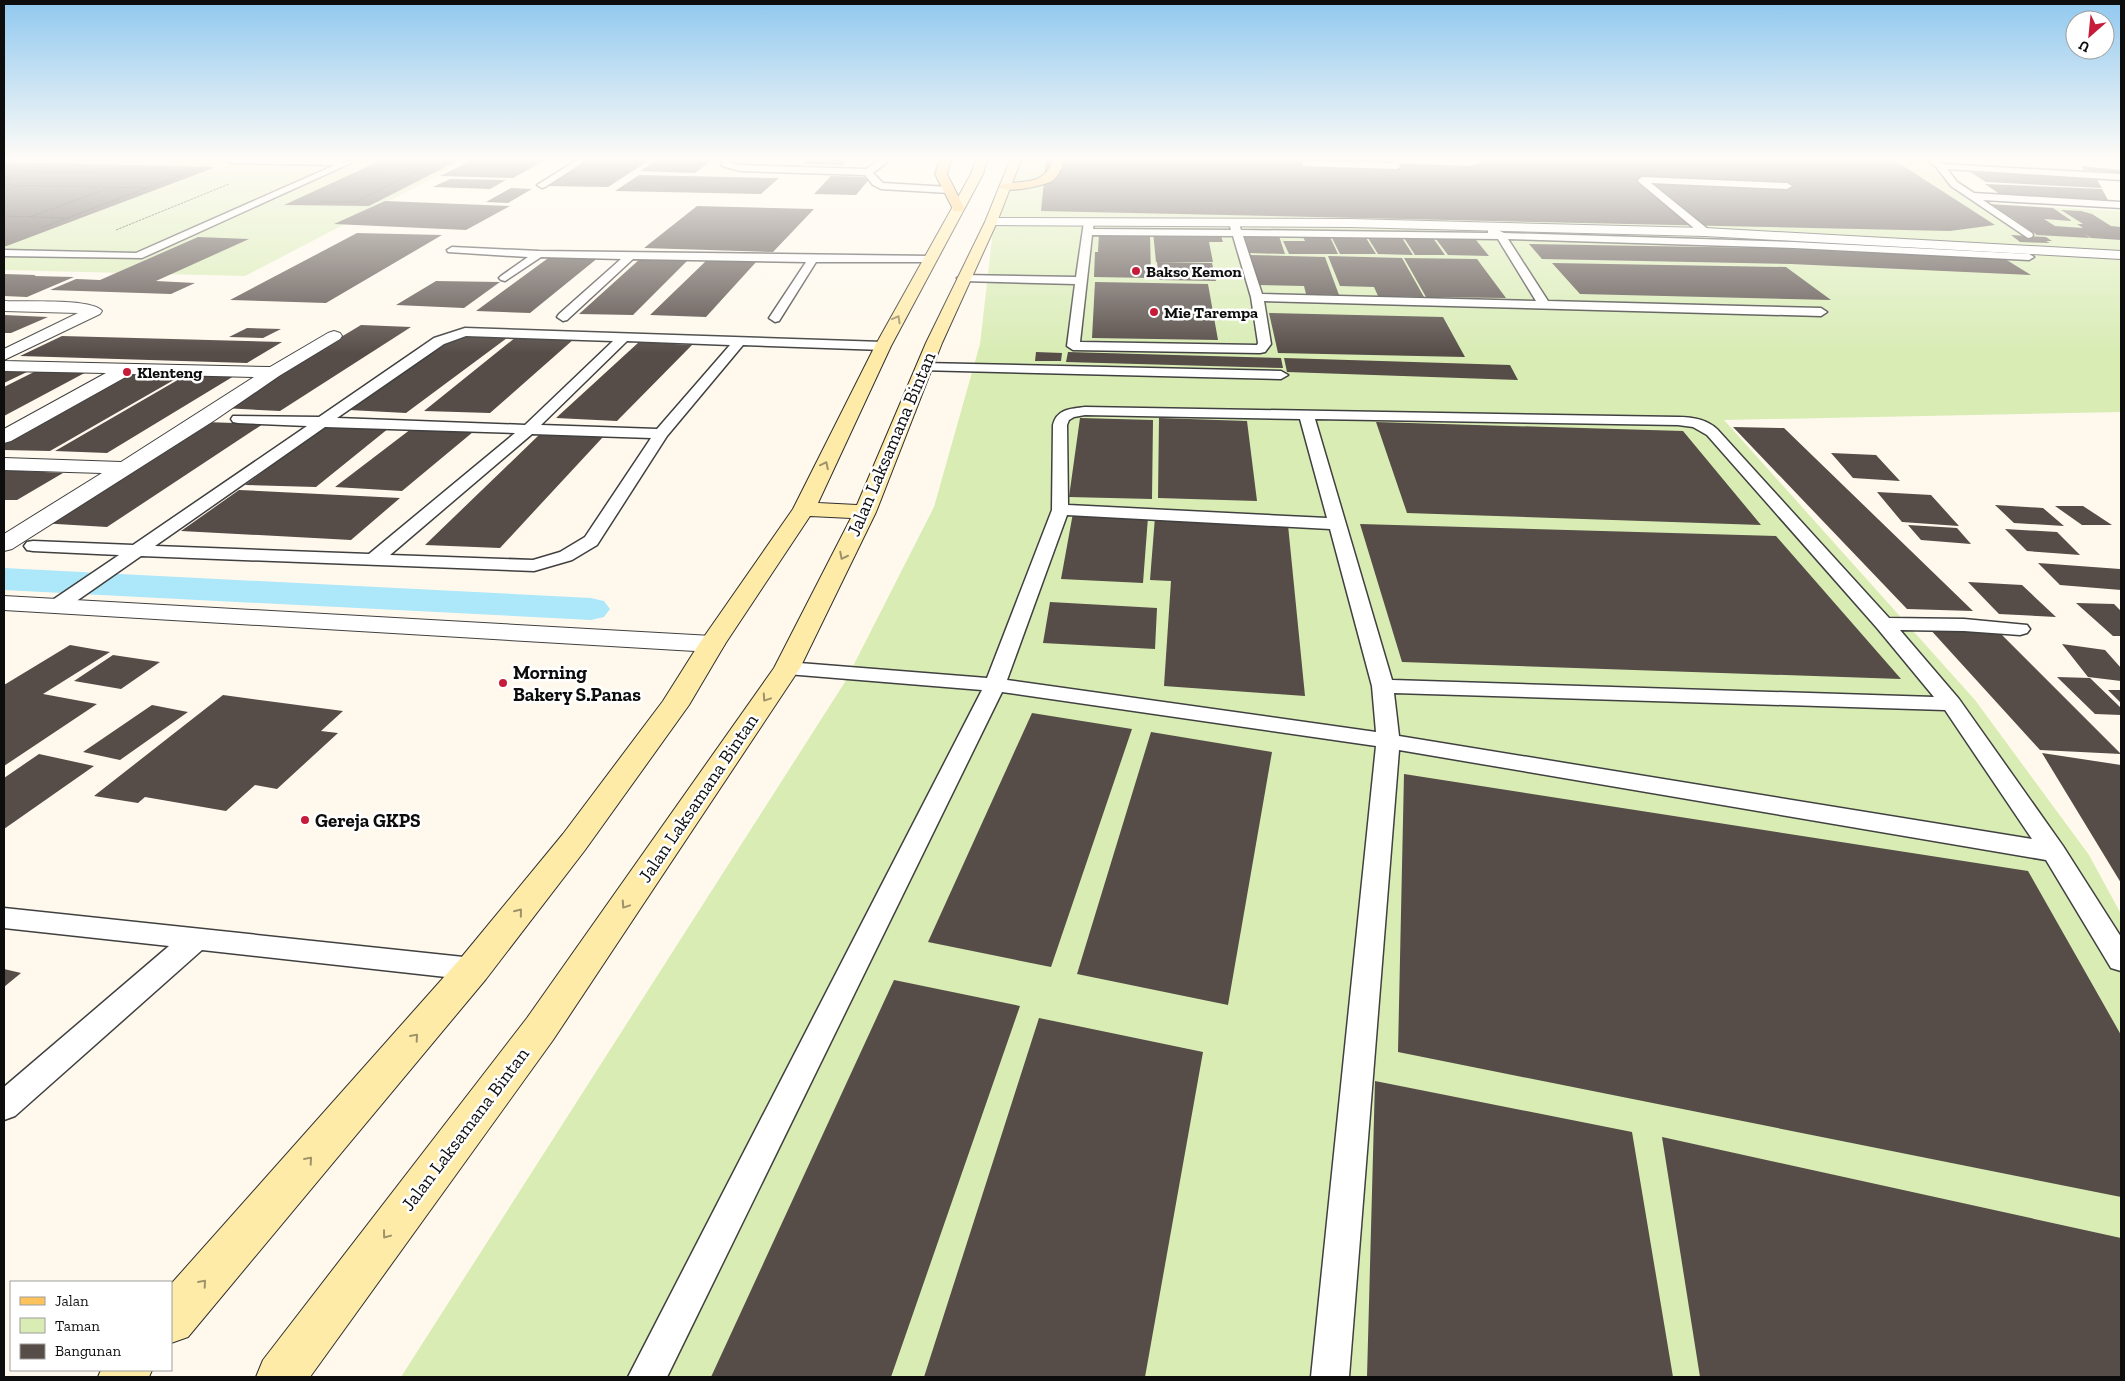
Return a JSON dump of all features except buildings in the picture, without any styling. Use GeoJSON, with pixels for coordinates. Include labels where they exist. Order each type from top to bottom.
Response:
{"type":"FeatureCollection","features":[{"type":"Feature","properties":{"kind":"main road"},"geometry":{"type":"LineString","coordinates":[[172,1319],[473,969],[574,842],[675,704],[712,644],[804,509],[883,346],[949,224]]}},
{"type":"Feature","properties":{"kind":"main road","name":"Jalan Laksamana Bintan"},"geometry":{"type":"LineString","coordinates":[[280,1377],[540,1029],[786,668],[865,512],[924,368],[989,224]]}},
{"type":"Feature","properties":{"kind":"main road"},"geometry":{"type":"LineString","coordinates":[[804,509],[865,512]]}},
{"type":"Feature","properties":{"kind":"street"},"geometry":{"type":"LineString","coordinates":[[1038,224],[1088,227],[1485,227],[1648,230],[2121,255]]}},
{"type":"Feature","properties":{"kind":"street"},"geometry":{"type":"LineString","coordinates":[[4,306],[85,308],[94,311],[4,355]]}},
{"type":"Feature","properties":{"kind":"street"},"geometry":{"type":"LineString","coordinates":[[4,544],[208,416],[273,372],[334,336]]}},
{"type":"Feature","properties":{"kind":"street"},"geometry":{"type":"LineString","coordinates":[[4,366],[273,372]]}},
{"type":"Feature","properties":{"kind":"street"},"geometry":{"type":"LineString","coordinates":[[4,437],[126,370]]}},
{"type":"Feature","properties":{"kind":"street"},"geometry":{"type":"LineString","coordinates":[[4,464],[125,468]]}},
{"type":"Feature","properties":{"kind":"street"},"geometry":{"type":"LineString","coordinates":[[4,603],[65,600],[712,644]]}},
{"type":"Feature","properties":{"kind":"lane"},"geometry":{"type":"LineString","coordinates":[[4,253],[138,256],[209,224]]}},
{"type":"Feature","properties":{"kind":"lane"},"geometry":{"type":"LineString","coordinates":[[1696,224],[1705,232]]}},
{"type":"Feature","properties":{"kind":"lane"},"geometry":{"type":"LineString","coordinates":[[2012,224],[2028,235]]}},
{"type":"Feature","properties":{"kind":"lane"},"geometry":{"type":"LineString","coordinates":[[1088,227],[1073,346],[1260,349],[1264,344],[1257,297],[1236,227],[1665,239],[1820,245],[2029,257],[2016,249]]}},
{"type":"Feature","properties":{"kind":"lane"},"geometry":{"type":"LineString","coordinates":[[1485,227],[1500,235],[1545,305]]}},
{"type":"Feature","properties":{"kind":"lane"},"geometry":{"type":"LineString","coordinates":[[1648,230],[1665,239]]}},
{"type":"Feature","properties":{"kind":"lane"},"geometry":{"type":"LineString","coordinates":[[452,250],[539,254],[813,260],[931,259]]}},
{"type":"Feature","properties":{"kind":"lane"},"geometry":{"type":"LineString","coordinates":[[505,278],[539,254]]}},
{"type":"Feature","properties":{"kind":"lane"},"geometry":{"type":"LineString","coordinates":[[563,317],[630,256]]}},
{"type":"Feature","properties":{"kind":"lane"},"geometry":{"type":"LineString","coordinates":[[775,318],[813,260]]}},
{"type":"Feature","properties":{"kind":"lane"},"geometry":{"type":"LineString","coordinates":[[963,278],[1081,281]]}},
{"type":"Feature","properties":{"kind":"lane"},"geometry":{"type":"LineString","coordinates":[[1257,297],[1821,312]]}},
{"type":"Feature","properties":{"kind":"lane"},"geometry":{"type":"LineString","coordinates":[[65,600],[138,551],[320,422],[439,341],[451,335],[464,332],[883,346]]}},
{"type":"Feature","properties":{"kind":"lane"},"geometry":{"type":"LineString","coordinates":[[375,558],[530,428],[623,338]]}},
{"type":"Feature","properties":{"kind":"lane"},"geometry":{"type":"LineString","coordinates":[[33,546],[375,558],[534,566],[566,556],[591,541],[661,434],[739,342]]}},
{"type":"Feature","properties":{"kind":"lane"},"geometry":{"type":"LineString","coordinates":[[924,368],[1281,375]]}},
{"type":"Feature","properties":{"kind":"lane"},"geometry":{"type":"LineString","coordinates":[[647,1377],[995,685],[1060,510],[1060,425],[1062,418],[1066,415],[1085,412],[1306,414],[1696,422],[1712,432],[1884,624],[1951,704],[2054,852],[2121,960]]}},
{"type":"Feature","properties":{"kind":"lane"},"geometry":{"type":"LineString","coordinates":[[1306,414],[1383,686],[1388,741],[1330,1377]]}},
{"type":"Feature","properties":{"kind":"lane"},"geometry":{"type":"LineString","coordinates":[[238,419],[661,434]]}},
{"type":"Feature","properties":{"kind":"lane"},"geometry":{"type":"LineString","coordinates":[[1060,510],[1337,524]]}},
{"type":"Feature","properties":{"kind":"lane"},"geometry":{"type":"LineString","coordinates":[[1884,624],[1964,625],[2020,629]]}},
{"type":"Feature","properties":{"kind":"lane"},"geometry":{"type":"LineString","coordinates":[[786,668],[995,685],[1388,741],[2054,852]]}},
{"type":"Feature","properties":{"kind":"lane"},"geometry":{"type":"LineString","coordinates":[[1383,686],[1951,704]]}},
{"type":"Feature","properties":{"kind":"lane"},"geometry":{"type":"LineString","coordinates":[[4,918],[473,969]]}},
{"type":"Feature","properties":{"kind":"lane"},"geometry":{"type":"LineString","coordinates":[[4,1106],[195,940]]}},
{"type":"Feature","properties":{"kind":"path"},"geometry":{"type":"LineString","coordinates":[[59,254],[131,224]]}},
{"type":"Feature","properties":{"kind":"green space"},"geometry":{"type":"Polygon","coordinates":[[[4,224],[344,224],[245,276],[4,270],[4,224]]]}},
{"type":"Feature","properties":{"kind":"green space"},"geometry":{"type":"Polygon","coordinates":[[[994,224],[2121,224],[2121,412],[1724,420],[1975,700],[2089,855],[2121,914],[2121,1377],[401,1377],[845,682],[934,507],[980,344],[994,224]]]}},
{"type":"Feature","properties":{"kind":"waterway"},"geometry":{"type":"LineString","coordinates":[[4,579],[591,609]]}},
{"type":"Feature","properties":{"kind":"place","name":"Bakso Kemon"},"geometry":{"type":"Point","coordinates":[1136,271]}},
{"type":"Feature","properties":{"kind":"place","name":"Mie Tarempa"},"geometry":{"type":"Point","coordinates":[1154,312]}},
{"type":"Feature","properties":{"kind":"place","name":"Klenteng"},"geometry":{"type":"Point","coordinates":[127,372]}},
{"type":"Feature","properties":{"kind":"place","name":"Morning Bakery S.Panas"},"geometry":{"type":"Point","coordinates":[503,683]}},
{"type":"Feature","properties":{"kind":"place","name":"Gereja GKPS"},"geometry":{"type":"Point","coordinates":[305,820]}}]}
